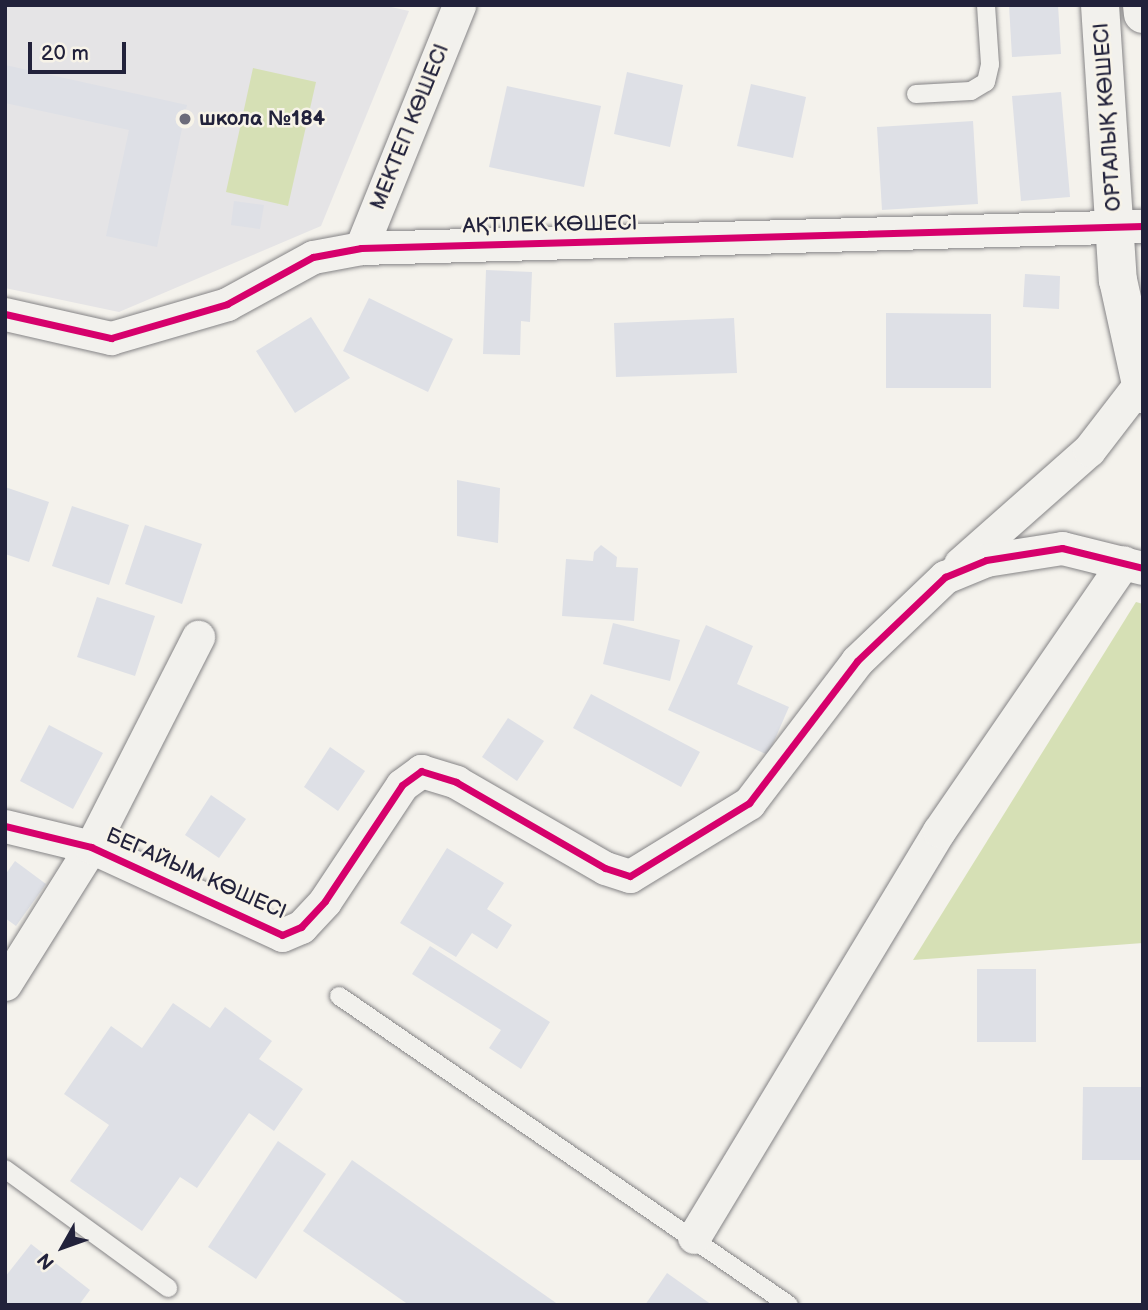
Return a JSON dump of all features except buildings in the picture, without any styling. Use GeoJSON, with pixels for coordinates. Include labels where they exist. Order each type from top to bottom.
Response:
{"type":"FeatureCollection","features":[{"type":"Feature","properties":{"kind":"main road","name":"ОРТАЛЫҚ КӨШЕСІ"},"geometry":{"type":"LineString","coordinates":[[1100,5],[1129,227],[1118,280],[1141,386]]}},
{"type":"Feature","properties":{"kind":"main road","name":"ОРТАЛЫҚ КӨШЕСІ"},"geometry":{"type":"LineString","coordinates":[[1142,7],[1143,14]]}},
{"type":"Feature","properties":{"kind":"street","name":"МЕКТЕП КӨШЕСІ"},"geometry":{"type":"LineString","coordinates":[[361,248],[459,5]]}},
{"type":"Feature","properties":{"kind":"street","name":"АҚТІЛЕК КӨШЕСІ"},"geometry":{"type":"LineString","coordinates":[[5,314],[111,338],[227,304],[313,257],[361,248],[1129,227]]}},
{"type":"Feature","properties":{"kind":"street"},"geometry":{"type":"LineString","coordinates":[[945,577],[1089,450],[1141,386]]}},
{"type":"Feature","properties":{"kind":"street","name":"БЕГАЙЫМ КӨШЕСІ"},"geometry":{"type":"LineString","coordinates":[[91,847],[282,935],[301,928],[325,901],[402,785],[421,771],[456,782],[605,868],[630,876],[749,803],[857,661],[945,577],[986,560],[1062,548],[1134,565]]}},
{"type":"Feature","properties":{"kind":"street"},"geometry":{"type":"LineString","coordinates":[[694,1237],[939,831],[1134,565]]}},
{"type":"Feature","properties":{"kind":"street"},"geometry":{"type":"LineString","coordinates":[[5,984],[91,847],[198,637]]}},
{"type":"Feature","properties":{"kind":"street"},"geometry":{"type":"LineString","coordinates":[[5,826],[91,847]]}},
{"type":"Feature","properties":{"kind":"lane"},"geometry":{"type":"LineString","coordinates":[[916,94],[971,91],[986,82],[990,64],[986,5]]}},
{"type":"Feature","properties":{"kind":"lane"},"geometry":{"type":"LineString","coordinates":[[339,996],[694,1237],[789,1305]]}},
{"type":"Feature","properties":{"kind":"lane"},"geometry":{"type":"LineString","coordinates":[[5,1169],[168,1288]]}},
{"type":"Feature","properties":{"kind":"shaded area","name":"школа №184"},"geometry":{"type":"Polygon","coordinates":[[[5,5],[382,5],[409,11],[321,226],[119,312],[5,288],[5,5]]]}},
{"type":"Feature","properties":{"kind":"green space"},"geometry":{"type":"Polygon","coordinates":[[[253,68],[316,82],[288,206],[226,192],[253,68]]]}},
{"type":"Feature","properties":{"kind":"green space"},"geometry":{"type":"Polygon","coordinates":[[[1136,602],[1143,604],[1143,943],[913,960],[1136,602]]]}},
{"type":"Feature","properties":{"kind":"cycle path"},"geometry":{"type":"LineString","coordinates":[[5,314],[111,338],[227,304],[313,257],[361,248],[1143,226]]}},
{"type":"Feature","properties":{"kind":"cycle path"},"geometry":{"type":"LineString","coordinates":[[5,826],[91,847],[282,935],[301,927],[325,901],[402,785],[421,771],[456,782],[605,868],[630,876],[749,803],[857,661],[945,577],[986,560],[1062,548],[1143,568]]}},
{"type":"Feature","properties":{"kind":"place","name":"школа №184"},"geometry":{"type":"Point","coordinates":[185,119]}}]}
